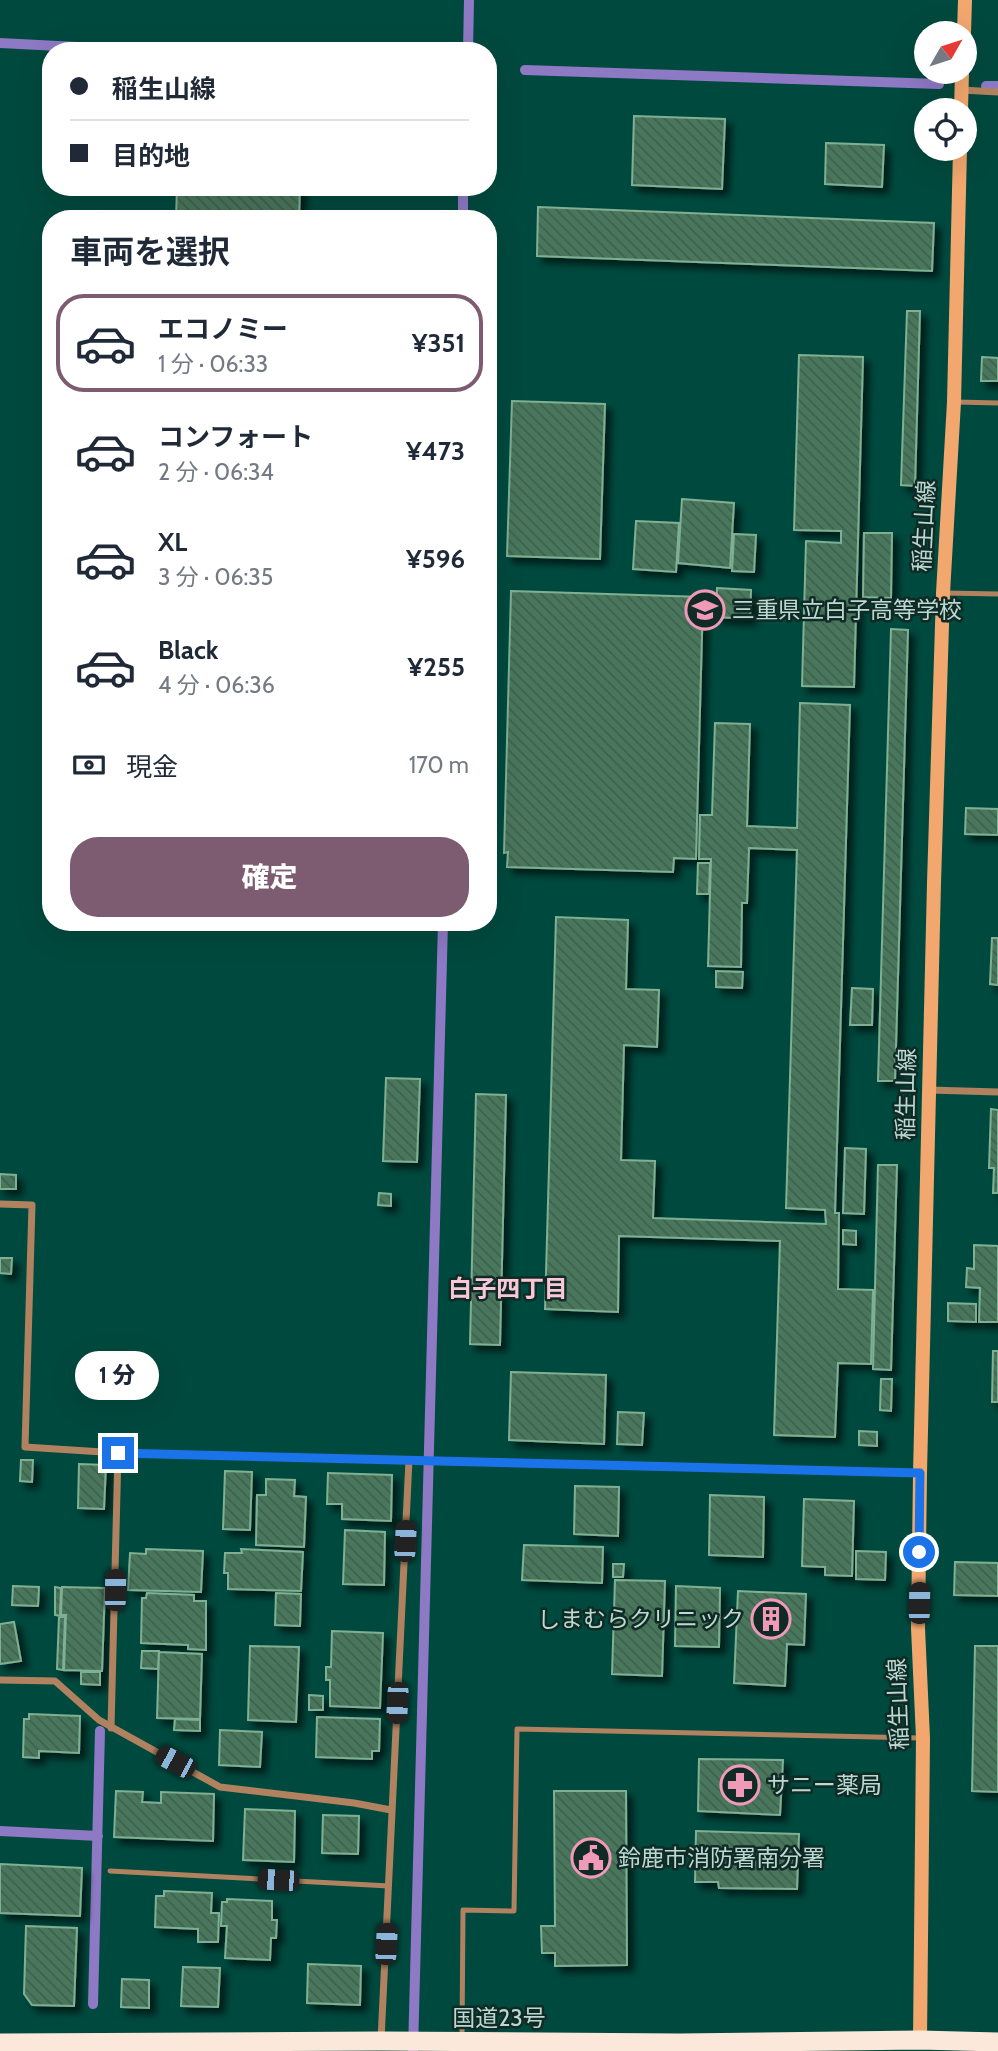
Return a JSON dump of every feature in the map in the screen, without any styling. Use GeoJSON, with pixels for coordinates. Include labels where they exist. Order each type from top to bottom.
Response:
{"type":"FeatureCollection","features":[{"type":"Feature","properties":{"kind":"highway","name":"国道23号"},"geometry":{"type":"LineString","coordinates":[[0,2043],[998,2042]]}},
{"type":"Feature","properties":{"kind":"main road"},"geometry":{"type":"LineString","coordinates":[[964,21],[965,0]]}},
{"type":"Feature","properties":{"kind":"main road"},"geometry":{"type":"LineString","coordinates":[[961,84],[961,98]]}},
{"type":"Feature","properties":{"kind":"main road","name":"稲生山線"},"geometry":{"type":"LineString","coordinates":[[920,2040],[923,1738],[918,1628],[920,1473],[943,593],[954,402],[960,161]]}},
{"type":"Feature","properties":{"kind":"street"},"geometry":{"type":"LineString","coordinates":[[961,90],[998,92]]}},
{"type":"Feature","properties":{"kind":"street"},"geometry":{"type":"LineString","coordinates":[[929,1090],[998,1092]]}},
{"type":"Feature","properties":{"kind":"street"},"geometry":{"type":"LineString","coordinates":[[0,1204],[32,1205],[25,1447],[118,1453],[920,1473]]}},
{"type":"Feature","properties":{"kind":"street"},"geometry":{"type":"LineString","coordinates":[[111,1728],[118,1453]]}},
{"type":"Feature","properties":{"kind":"street"},"geometry":{"type":"LineString","coordinates":[[388,2041],[391,1810],[409,1460]]}},
{"type":"Feature","properties":{"kind":"street"},"geometry":{"type":"LineString","coordinates":[[0,1680],[55,1681],[111,1728],[220,1787],[391,1810]]}},
{"type":"Feature","properties":{"kind":"lane"},"geometry":{"type":"LineString","coordinates":[[954,402],[998,402]]}},
{"type":"Feature","properties":{"kind":"lane"},"geometry":{"type":"LineString","coordinates":[[943,593],[998,594]]}},
{"type":"Feature","properties":{"kind":"lane"},"geometry":{"type":"LineString","coordinates":[[462,2042],[463,1910],[514,1910],[517,1729],[923,1738]]}},
{"type":"Feature","properties":{"kind":"lane"},"geometry":{"type":"LineString","coordinates":[[110,1871],[389,1886]]}},
{"type":"Feature","properties":{"kind":"building"},"geometry":{"type":"Polygon","coordinates":[[[634,116],[725,119],[722,189],[632,185],[634,116]]]}},
{"type":"Feature","properties":{"kind":"building"},"geometry":{"type":"Polygon","coordinates":[[[826,143],[884,145],[882,187],[825,184],[826,143]]]}},
{"type":"Feature","properties":{"kind":"building"},"geometry":{"type":"Polygon","coordinates":[[[177,196],[300,196],[299,210],[176,210],[177,196]]]}},
{"type":"Feature","properties":{"kind":"building"},"geometry":{"type":"Polygon","coordinates":[[[538,207],[934,223],[932,271],[537,256],[538,207]]]}},
{"type":"Feature","properties":{"kind":"building"},"geometry":{"type":"Polygon","coordinates":[[[907,311],[920,311],[915,486],[901,485],[907,311]]]}},
{"type":"Feature","properties":{"kind":"building"},"geometry":{"type":"Polygon","coordinates":[[[799,355],[863,357],[854,687],[802,686],[806,541],[841,543],[841,531],[794,530],[799,355]]]}},
{"type":"Feature","properties":{"kind":"building"},"geometry":{"type":"Polygon","coordinates":[[[982,357],[998,358],[998,381],[981,381],[982,357]]]}},
{"type":"Feature","properties":{"kind":"building"},"geometry":{"type":"Polygon","coordinates":[[[512,401],[605,404],[600,559],[507,556],[512,401]]]}},
{"type":"Feature","properties":{"kind":"building"},"geometry":{"type":"Polygon","coordinates":[[[682,499],[734,503],[730,568],[678,563],[682,499]]]}},
{"type":"Feature","properties":{"kind":"building"},"geometry":{"type":"Polygon","coordinates":[[[636,521],[679,523],[676,572],[633,569],[636,521]]]}},
{"type":"Feature","properties":{"kind":"building"},"geometry":{"type":"Polygon","coordinates":[[[864,533],[892,533],[891,598],[863,597],[864,533]]]}},
{"type":"Feature","properties":{"kind":"building"},"geometry":{"type":"Polygon","coordinates":[[[734,534],[756,535],[754,572],[732,571],[734,534]]]}},
{"type":"Feature","properties":{"kind":"building"},"geometry":{"type":"Polygon","coordinates":[[[717,588],[751,590],[750,619],[716,617],[717,588]]]}},
{"type":"Feature","properties":{"kind":"building"},"geometry":{"type":"Polygon","coordinates":[[[511,591],[703,597],[696,859],[674,858],[673,872],[507,867],[508,852],[504,853],[511,591]]]}},
{"type":"Feature","properties":{"kind":"building"},"geometry":{"type":"Polygon","coordinates":[[[891,629],[908,630],[895,1081],[878,1081],[891,629]]]}},
{"type":"Feature","properties":{"kind":"building"},"geometry":{"type":"Polygon","coordinates":[[[800,703],[850,705],[835,1213],[839,1213],[838,1289],[873,1290],[871,1364],[838,1363],[835,1437],[774,1435],[780,1241],[619,1236],[618,1312],[545,1309],[556,917],[628,920],[626,989],[659,990],[657,1047],[624,1045],[621,1160],[655,1161],[653,1218],[826,1224],[825,1210],[786,1208],[797,850],[749,848],[747,903],[742,903],[741,967],[708,966],[711,859],[699,859],[700,815],[712,815],[715,723],[750,724],[747,826],[797,828],[800,703]]]}},
{"type":"Feature","properties":{"kind":"building"},"geometry":{"type":"Polygon","coordinates":[[[966,808],[998,809],[998,835],[965,834],[966,808]]]}},
{"type":"Feature","properties":{"kind":"building"},"geometry":{"type":"Polygon","coordinates":[[[698,863],[710,863],[709,894],[697,894],[698,863]]]}},
{"type":"Feature","properties":{"kind":"building"},"geometry":{"type":"Polygon","coordinates":[[[992,938],[998,938],[998,985],[990,984],[992,938]]]}},
{"type":"Feature","properties":{"kind":"building"},"geometry":{"type":"Polygon","coordinates":[[[716,971],[743,972],[742,988],[716,987],[716,971]]]}},
{"type":"Feature","properties":{"kind":"building"},"geometry":{"type":"Polygon","coordinates":[[[852,988],[873,989],[872,1025],[850,1025],[852,988]]]}},
{"type":"Feature","properties":{"kind":"building"},"geometry":{"type":"Polygon","coordinates":[[[386,1078],[420,1079],[417,1162],[383,1161],[386,1078]]]}},
{"type":"Feature","properties":{"kind":"building"},"geometry":{"type":"Polygon","coordinates":[[[476,1094],[506,1095],[500,1345],[470,1344],[476,1094]]]}},
{"type":"Feature","properties":{"kind":"building"},"geometry":{"type":"Polygon","coordinates":[[[991,1109],[998,1110],[998,1193],[993,1193],[994,1168],[989,1168],[991,1109]]]}},
{"type":"Feature","properties":{"kind":"building"},"geometry":{"type":"Polygon","coordinates":[[[845,1148],[866,1149],[864,1214],[843,1213],[845,1148]]]}},
{"type":"Feature","properties":{"kind":"building"},"geometry":{"type":"Polygon","coordinates":[[[878,1165],[897,1165],[891,1370],[873,1369],[878,1165]]]}},
{"type":"Feature","properties":{"kind":"building"},"geometry":{"type":"Polygon","coordinates":[[[0,1174],[16,1175],[16,1189],[0,1189],[0,1174]]]}},
{"type":"Feature","properties":{"kind":"building"},"geometry":{"type":"Polygon","coordinates":[[[379,1193],[391,1194],[391,1206],[378,1205],[379,1193]]]}},
{"type":"Feature","properties":{"kind":"building"},"geometry":{"type":"Polygon","coordinates":[[[843,1230],[856,1231],[856,1245],[843,1244],[843,1230]]]}},
{"type":"Feature","properties":{"kind":"building"},"geometry":{"type":"Polygon","coordinates":[[[974,1245],[998,1246],[998,1322],[979,1322],[980,1288],[966,1287],[967,1268],[974,1269],[974,1245]]]}},
{"type":"Feature","properties":{"kind":"building"},"geometry":{"type":"Polygon","coordinates":[[[0,1258],[12,1258],[11,1274],[0,1273],[0,1258]]]}},
{"type":"Feature","properties":{"kind":"building"},"geometry":{"type":"Polygon","coordinates":[[[948,1303],[976,1304],[976,1322],[948,1321],[948,1303]]]}},
{"type":"Feature","properties":{"kind":"building"},"geometry":{"type":"Polygon","coordinates":[[[993,1351],[998,1351],[998,1402],[992,1402],[993,1351]]]}},
{"type":"Feature","properties":{"kind":"building"},"geometry":{"type":"Polygon","coordinates":[[[511,1372],[606,1375],[604,1444],[509,1440],[511,1372]]]}},
{"type":"Feature","properties":{"kind":"building"},"geometry":{"type":"Polygon","coordinates":[[[881,1379],[892,1379],[891,1411],[880,1410],[881,1379]]]}},
{"type":"Feature","properties":{"kind":"building"},"geometry":{"type":"Polygon","coordinates":[[[618,1412],[644,1413],[642,1445],[617,1444],[618,1412]]]}},
{"type":"Feature","properties":{"kind":"building"},"geometry":{"type":"Polygon","coordinates":[[[859,1431],[877,1432],[877,1446],[859,1445],[859,1431]]]}},
{"type":"Feature","properties":{"kind":"building"},"geometry":{"type":"Polygon","coordinates":[[[21,1460],[33,1460],[32,1482],[20,1481],[21,1460]]]}},
{"type":"Feature","properties":{"kind":"building"},"geometry":{"type":"Polygon","coordinates":[[[79,1464],[106,1465],[104,1509],[78,1508],[79,1464]]]}},
{"type":"Feature","properties":{"kind":"building"},"geometry":{"type":"Polygon","coordinates":[[[225,1471],[252,1472],[250,1530],[223,1529],[225,1471]]]}},
{"type":"Feature","properties":{"kind":"building"},"geometry":{"type":"Polygon","coordinates":[[[328,1473],[392,1475],[391,1521],[342,1519],[342,1504],[327,1504],[328,1473]]]}},
{"type":"Feature","properties":{"kind":"building"},"geometry":{"type":"Polygon","coordinates":[[[266,1479],[295,1480],[294,1496],[306,1497],[304,1547],[256,1545],[257,1495],[266,1495],[266,1479]]]}},
{"type":"Feature","properties":{"kind":"building"},"geometry":{"type":"Polygon","coordinates":[[[575,1486],[619,1487],[618,1536],[574,1534],[575,1486]]]}},
{"type":"Feature","properties":{"kind":"building"},"geometry":{"type":"Polygon","coordinates":[[[710,1495],[764,1497],[763,1557],[709,1555],[710,1495]]]}},
{"type":"Feature","properties":{"kind":"building"},"geometry":{"type":"Polygon","coordinates":[[[804,1499],[854,1501],[852,1576],[825,1575],[825,1567],[802,1566],[804,1499]]]}},
{"type":"Feature","properties":{"kind":"building"},"geometry":{"type":"Polygon","coordinates":[[[345,1530],[385,1532],[384,1585],[343,1584],[345,1530]]]}},
{"type":"Feature","properties":{"kind":"building"},"geometry":{"type":"Polygon","coordinates":[[[524,1545],[603,1547],[602,1583],[522,1580],[524,1545]]]}},
{"type":"Feature","properties":{"kind":"building"},"geometry":{"type":"Polygon","coordinates":[[[146,1549],[203,1551],[201,1592],[128,1590],[130,1553],[146,1554],[146,1549]]]}},
{"type":"Feature","properties":{"kind":"building"},"geometry":{"type":"Polygon","coordinates":[[[241,1549],[303,1552],[301,1591],[228,1589],[228,1573],[224,1573],[225,1553],[242,1553],[241,1549]]]}},
{"type":"Feature","properties":{"kind":"building"},"geometry":{"type":"Polygon","coordinates":[[[856,1551],[886,1552],[885,1580],[856,1579],[856,1551]]]}},
{"type":"Feature","properties":{"kind":"building"},"geometry":{"type":"Polygon","coordinates":[[[955,1562],[998,1563],[998,1596],[954,1595],[955,1562]]]}},
{"type":"Feature","properties":{"kind":"building"},"geometry":{"type":"Polygon","coordinates":[[[613,1564],[624,1564],[623,1577],[613,1577],[613,1564]]]}},
{"type":"Feature","properties":{"kind":"building"},"geometry":{"type":"Polygon","coordinates":[[[615,1580],[665,1581],[662,1676],[612,1674],[615,1580]]]}},
{"type":"Feature","properties":{"kind":"building"},"geometry":{"type":"Polygon","coordinates":[[[13,1586],[39,1587],[38,1606],[12,1605],[13,1586]]]}},
{"type":"Feature","properties":{"kind":"building"},"geometry":{"type":"Polygon","coordinates":[[[676,1586],[720,1588],[719,1647],[675,1646],[676,1586]]]}},
{"type":"Feature","properties":{"kind":"building"},"geometry":{"type":"Polygon","coordinates":[[[55,1587],[61,1588],[60,1616],[55,1615],[55,1587]]]}},
{"type":"Feature","properties":{"kind":"building"},"geometry":{"type":"Polygon","coordinates":[[[62,1587],[105,1588],[102,1671],[64,1670],[66,1615],[61,1615],[62,1587]]]}},
{"type":"Feature","properties":{"kind":"building","name":"しまむらクリニック"},"geometry":{"type":"Polygon","coordinates":[[[738,1591],[806,1594],[804,1645],[787,1644],[785,1686],[734,1683],[738,1591]]]}},
{"type":"Feature","properties":{"kind":"building"},"geometry":{"type":"Polygon","coordinates":[[[147,1593],[194,1595],[194,1601],[206,1601],[206,1650],[188,1649],[188,1645],[141,1643],[142,1598],[146,1598],[147,1593]]]}},
{"type":"Feature","properties":{"kind":"building"},"geometry":{"type":"Polygon","coordinates":[[[276,1593],[301,1594],[300,1626],[275,1625],[276,1593]]]}},
{"type":"Feature","properties":{"kind":"building"},"geometry":{"type":"Polygon","coordinates":[[[59,1617],[65,1617],[63,1670],[57,1669],[59,1617]]]}},
{"type":"Feature","properties":{"kind":"building"},"geometry":{"type":"Polygon","coordinates":[[[14,1622],[21,1661],[0,1664],[0,1624],[14,1622]]]}},
{"type":"Feature","properties":{"kind":"building"},"geometry":{"type":"Polygon","coordinates":[[[332,1631],[383,1633],[380,1708],[330,1706],[330,1680],[326,1680],[326,1667],[331,1667],[332,1631]]]}},
{"type":"Feature","properties":{"kind":"building"},"geometry":{"type":"Polygon","coordinates":[[[250,1646],[299,1647],[296,1722],[248,1720],[250,1646]]]}},
{"type":"Feature","properties":{"kind":"building"},"geometry":{"type":"Polygon","coordinates":[[[975,1646],[998,1646],[998,1792],[972,1791],[975,1646]]]}},
{"type":"Feature","properties":{"kind":"building"},"geometry":{"type":"Polygon","coordinates":[[[142,1651],[159,1651],[158,1669],[141,1668],[142,1651]]]}},
{"type":"Feature","properties":{"kind":"building"},"geometry":{"type":"Polygon","coordinates":[[[159,1652],[202,1654],[200,1719],[157,1718],[159,1652]]]}},
{"type":"Feature","properties":{"kind":"building"},"geometry":{"type":"Polygon","coordinates":[[[81,1672],[100,1672],[100,1685],[81,1684],[81,1672]]]}},
{"type":"Feature","properties":{"kind":"building"},"geometry":{"type":"Polygon","coordinates":[[[309,1695],[323,1696],[323,1710],[309,1710],[309,1695]]]}},
{"type":"Feature","properties":{"kind":"building"},"geometry":{"type":"Polygon","coordinates":[[[29,1714],[80,1716],[79,1753],[39,1751],[39,1758],[23,1757],[24,1719],[29,1719],[29,1714]]]}},
{"type":"Feature","properties":{"kind":"building"},"geometry":{"type":"Polygon","coordinates":[[[317,1717],[380,1719],[379,1751],[372,1751],[372,1759],[316,1757],[317,1717]]]}},
{"type":"Feature","properties":{"kind":"building"},"geometry":{"type":"Polygon","coordinates":[[[175,1719],[200,1720],[200,1731],[174,1730],[175,1719]]]}},
{"type":"Feature","properties":{"kind":"building"},"geometry":{"type":"Polygon","coordinates":[[[220,1730],[262,1732],[260,1767],[219,1765],[220,1730]]]}},
{"type":"Feature","properties":{"kind":"building","name":"サニー薬局"},"geometry":{"type":"Polygon","coordinates":[[[699,1759],[783,1760],[780,1815],[698,1811],[699,1759]]]}},
{"type":"Feature","properties":{"kind":"building"},"geometry":{"type":"Polygon","coordinates":[[[116,1791],[143,1792],[142,1802],[161,1803],[161,1792],[214,1794],[213,1841],[114,1837],[116,1791]]]}},
{"type":"Feature","properties":{"kind":"building","name":"鈴鹿市消防署南分署"},"geometry":{"type":"Polygon","coordinates":[[[554,1791],[626,1791],[627,1965],[555,1966],[555,1953],[542,1953],[541,1926],[555,1926],[554,1791]]]}},
{"type":"Feature","properties":{"kind":"building"},"geometry":{"type":"Polygon","coordinates":[[[245,1809],[295,1811],[294,1862],[243,1860],[245,1809]]]}},
{"type":"Feature","properties":{"kind":"building"},"geometry":{"type":"Polygon","coordinates":[[[323,1815],[359,1816],[358,1854],[322,1853],[323,1815]]]}},
{"type":"Feature","properties":{"kind":"building"},"geometry":{"type":"Polygon","coordinates":[[[696,1831],[799,1834],[797,1889],[719,1888],[718,1882],[695,1882],[696,1831]]]}},
{"type":"Feature","properties":{"kind":"building"},"geometry":{"type":"Polygon","coordinates":[[[0,1864],[82,1868],[80,1916],[0,1913],[0,1864]]]}},
{"type":"Feature","properties":{"kind":"building"},"geometry":{"type":"Polygon","coordinates":[[[164,1891],[212,1893],[211,1913],[219,1913],[218,1942],[198,1942],[198,1929],[155,1927],[156,1896],[164,1896],[164,1891]]]}},
{"type":"Feature","properties":{"kind":"building"},"geometry":{"type":"Polygon","coordinates":[[[227,1899],[272,1901],[272,1920],[277,1920],[276,1938],[271,1938],[270,1960],[225,1958],[227,1926],[221,1926],[222,1902],[227,1902],[227,1899]]]}},
{"type":"Feature","properties":{"kind":"building"},"geometry":{"type":"Polygon","coordinates":[[[26,1926],[77,1928],[74,2006],[32,2005],[24,1994],[26,1926]]]}},
{"type":"Feature","properties":{"kind":"building"},"geometry":{"type":"Polygon","coordinates":[[[308,1964],[361,1966],[360,2005],[307,2003],[308,1964]]]}},
{"type":"Feature","properties":{"kind":"building"},"geometry":{"type":"Polygon","coordinates":[[[183,1967],[220,1968],[218,2007],[181,2006],[183,1967]]]}},
{"type":"Feature","properties":{"kind":"building"},"geometry":{"type":"Polygon","coordinates":[[[122,1979],[149,1980],[149,2008],[121,2007],[122,1979]]]}},
{"type":"Feature","properties":{"kind":"waterway"},"geometry":{"type":"LineString","coordinates":[[468,42],[469,0]]}},
{"type":"Feature","properties":{"kind":"waterway"},"geometry":{"type":"LineString","coordinates":[[0,43],[42,45]]}},
{"type":"Feature","properties":{"kind":"waterway"},"geometry":{"type":"LineString","coordinates":[[525,70],[914,83]]}},
{"type":"Feature","properties":{"kind":"waterway"},"geometry":{"type":"LineString","coordinates":[[986,86],[998,86]]}},
{"type":"Feature","properties":{"kind":"waterway"},"geometry":{"type":"LineString","coordinates":[[463,196],[463,210]]}},
{"type":"Feature","properties":{"kind":"waterway"},"geometry":{"type":"LineString","coordinates":[[413,2051],[443,931]]}},
{"type":"Feature","properties":{"kind":"waterway"},"geometry":{"type":"LineString","coordinates":[[93,2004],[100,1731]]}},
{"type":"Feature","properties":{"kind":"waterway"},"geometry":{"type":"LineString","coordinates":[[0,1831],[98,1836]]}},
{"type":"Feature","properties":{"kind":"place","name":"三重県立白子高等学校"},"geometry":{"type":"Point","coordinates":[705,610]}},
{"type":"Feature","properties":{"kind":"place","name":"しまむらクリニック"},"geometry":{"type":"Point","coordinates":[771,1619]}},
{"type":"Feature","properties":{"kind":"place","name":"サニー薬局"},"geometry":{"type":"Point","coordinates":[740,1785]}},
{"type":"Feature","properties":{"kind":"place","name":"鈴鹿市消防署南分署"},"geometry":{"type":"Point","coordinates":[591,1858]}},
{"type":"Feature","properties":{"kind":"district","name":"白子四丁目"},"geometry":{"type":"Point","coordinates":[508,1288]}},
{"type":"Feature","properties":{"kind":"route"},"geometry":{"type":"LineString","coordinates":[[118,1453],[920,1473],[919,1552]]}}]}
